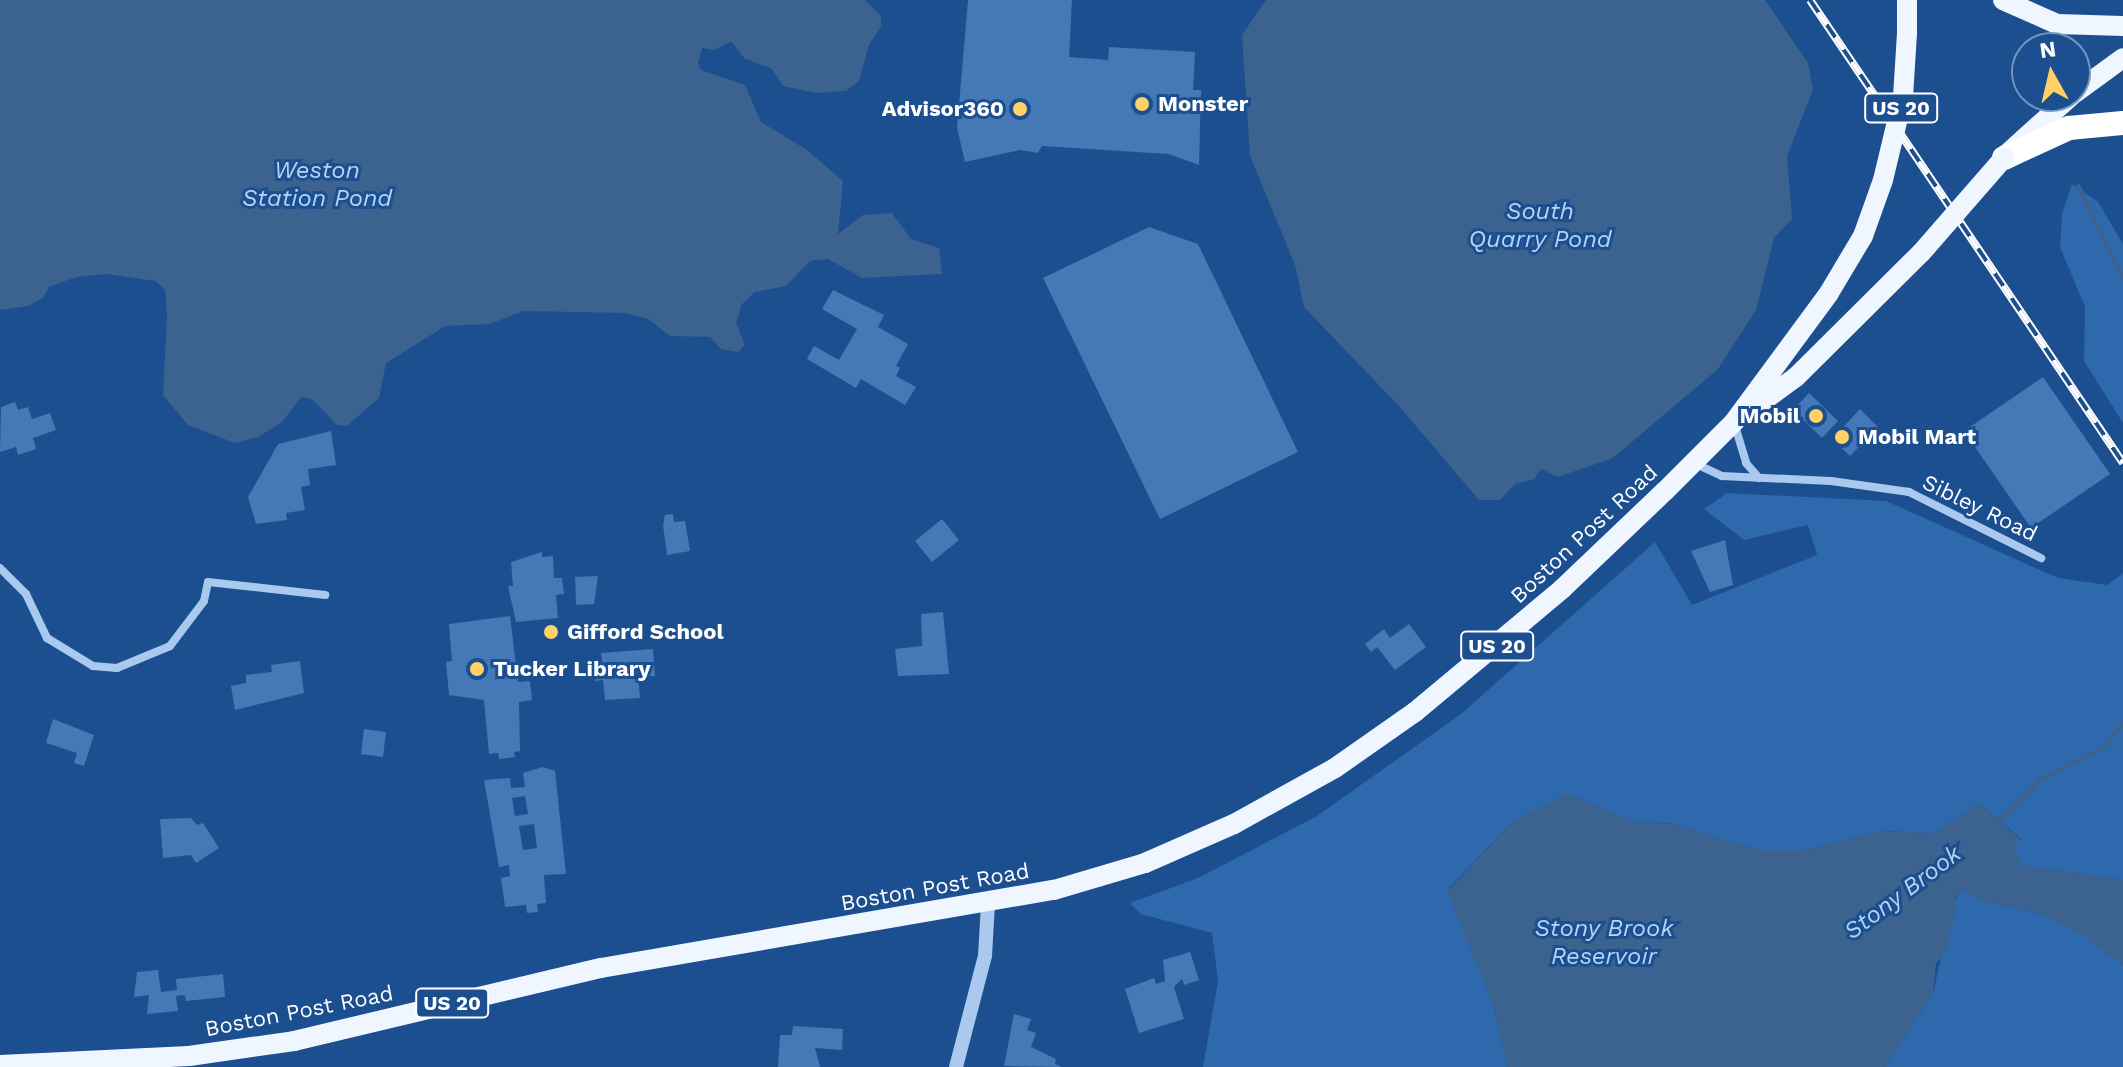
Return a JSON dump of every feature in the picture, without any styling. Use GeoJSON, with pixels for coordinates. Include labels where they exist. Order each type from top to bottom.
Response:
{"type":"FeatureCollection","features":[{"type":"Feature","properties":{"kind":"highway"},"geometry":{"type":"LineString","coordinates":[[2004,158],[2069,128],[2123,123]]}},
{"type":"Feature","properties":{"kind":"main road","name":"Boston Post Road"},"geometry":{"type":"LineString","coordinates":[[0,1065],[98,1063],[240,1051],[615,965],[988,904],[1145,863],[1242,821],[1335,768],[1492,650],[1734,422],[1840,278],[1863,236],[1883,180],[1903,97],[1907,0]]}},
{"type":"Feature","properties":{"kind":"main road"},"geometry":{"type":"LineString","coordinates":[[2003,0],[2057,24],[2123,26]]}},
{"type":"Feature","properties":{"kind":"main road","name":"US 20"},"geometry":{"type":"LineString","coordinates":[[2091,81],[2123,58]]}},
{"type":"Feature","properties":{"kind":"main road","name":"US 20"},"geometry":{"type":"LineString","coordinates":[[2004,158],[2054,112]]}},
{"type":"Feature","properties":{"kind":"main road","name":"Boston Post Road"},"geometry":{"type":"LineString","coordinates":[[1734,422],[1796,377],[1921,253],[2004,158]]}},
{"type":"Feature","properties":{"kind":"street"},"geometry":{"type":"LineString","coordinates":[[1734,422],[1746,463],[1759,478]]}},
{"type":"Feature","properties":{"kind":"street","name":"Sibley Road"},"geometry":{"type":"LineString","coordinates":[[1693,463],[1713,474],[1831,481],[1909,492],[2041,558]]}},
{"type":"Feature","properties":{"kind":"street"},"geometry":{"type":"LineString","coordinates":[[0,568],[26,594],[47,638],[93,666],[117,668],[170,646],[204,601],[208,582],[325,595]]}},
{"type":"Feature","properties":{"kind":"street"},"geometry":{"type":"LineString","coordinates":[[956,1067],[985,956],[988,904]]}},
{"type":"Feature","properties":{"kind":"shaded area"},"geometry":{"type":"Polygon","coordinates":[[[2072,184],[2098,202],[2123,244],[2123,423],[2084,361],[2085,307],[2060,247],[2062,214],[2072,184]]]}},
{"type":"Feature","properties":{"kind":"shaded area"},"geometry":{"type":"Polygon","coordinates":[[[1727,493],[1886,501],[2058,578],[2108,585],[2123,573],[2123,880],[2021,865],[2014,846],[2021,839],[1979,803],[1934,833],[1880,831],[1805,850],[1756,850],[1675,824],[1635,822],[1567,794],[1515,820],[1447,890],[1493,1004],[1507,1067],[1203,1067],[1218,981],[1212,933],[1141,914],[1130,903],[1198,878],[1317,816],[1461,714],[1655,542],[1692,605],[1817,555],[1808,525],[1744,540],[1704,509],[1727,493]]]}},
{"type":"Feature","properties":{"kind":"shaded area"},"geometry":{"type":"Polygon","coordinates":[[[1965,890],[1982,900],[2040,914],[2082,934],[2123,965],[2123,1067],[1885,1067],[1933,993],[1954,900],[1965,890]]]}},
{"type":"Feature","properties":{"kind":"water","name":"Weston Station Pond"},"geometry":{"type":"Polygon","coordinates":[[[0,0],[865,0],[881,16],[881,26],[869,45],[859,81],[846,91],[817,93],[783,86],[772,69],[744,58],[731,41],[715,50],[702,48],[698,63],[701,70],[745,85],[761,122],[807,150],[843,181],[838,234],[863,215],[892,213],[911,239],[939,248],[942,274],[862,278],[828,259],[810,261],[786,286],[755,292],[742,304],[736,323],[745,345],[738,352],[721,349],[710,337],[670,336],[648,319],[626,313],[523,311],[490,324],[445,326],[386,363],[379,398],[347,426],[337,425],[312,399],[301,397],[282,422],[258,437],[235,443],[188,425],[163,395],[167,316],[165,290],[156,281],[106,274],[76,277],[49,287],[43,298],[28,306],[0,310],[0,0]]]}},
{"type":"Feature","properties":{"kind":"water","name":"South Quarry Pond"},"geometry":{"type":"Polygon","coordinates":[[[1266,0],[1765,0],[1808,63],[1813,90],[1787,156],[1792,219],[1774,238],[1756,310],[1718,369],[1613,458],[1558,477],[1541,469],[1534,479],[1515,484],[1500,500],[1479,500],[1398,405],[1304,307],[1295,265],[1250,156],[1242,35],[1266,0]]]}},
{"type":"Feature","properties":{"kind":"water","name":"Stony Brook Reservoir"},"geometry":{"type":"Polygon","coordinates":[[[1567,794],[1635,822],[1675,824],[1756,850],[1805,850],[1880,831],[1934,833],[1979,803],[2021,840],[2014,846],[2021,865],[2123,880],[2123,965],[2082,934],[2040,914],[1982,900],[1965,890],[1954,899],[1956,909],[1945,954],[1936,963],[1933,993],[1885,1067],[1507,1067],[1493,1004],[1447,891],[1515,820],[1567,794]]]}},
{"type":"Feature","properties":{"kind":"building"},"geometry":{"type":"Polygon","coordinates":[[[968,0],[1072,0],[1069,57],[1108,60],[1109,47],[1195,52],[1193,90],[1201,90],[1199,165],[1168,154],[1042,146],[1038,153],[1020,150],[965,162],[957,128],[968,0]]]}},
{"type":"Feature","properties":{"kind":"building"},"geometry":{"type":"Polygon","coordinates":[[[1149,227],[1198,244],[1298,452],[1160,519],[1043,278],[1149,227]]]}},
{"type":"Feature","properties":{"kind":"building"},"geometry":{"type":"Polygon","coordinates":[[[833,290],[884,315],[878,327],[908,344],[896,366],[900,368],[896,376],[916,387],[905,405],[861,379],[856,388],[807,359],[814,346],[839,360],[857,329],[822,309],[833,290]]]}},
{"type":"Feature","properties":{"kind":"building"},"geometry":{"type":"Polygon","coordinates":[[[2043,377],[2110,474],[2031,528],[1964,431],[2043,377]]]}},
{"type":"Feature","properties":{"kind":"building","name":"Mobil"},"geometry":{"type":"Polygon","coordinates":[[[1809,393],[1838,421],[1822,438],[1793,410],[1809,393]]]}},
{"type":"Feature","properties":{"kind":"building"},"geometry":{"type":"Polygon","coordinates":[[[15,402],[18,410],[28,407],[32,419],[50,413],[56,430],[33,438],[36,449],[18,455],[16,447],[0,452],[1,407],[15,402]]]}},
{"type":"Feature","properties":{"kind":"building"},"geometry":{"type":"Polygon","coordinates":[[[1860,409],[1878,427],[1850,456],[1832,439],[1860,409]]]}},
{"type":"Feature","properties":{"kind":"building"},"geometry":{"type":"Polygon","coordinates":[[[331,431],[336,465],[308,469],[310,485],[301,487],[305,510],[286,513],[287,520],[256,524],[248,497],[278,444],[331,431]]]}},
{"type":"Feature","properties":{"kind":"building"},"geometry":{"type":"Polygon","coordinates":[[[673,514],[674,522],[685,521],[690,551],[667,555],[663,525],[665,515],[673,514]]]}},
{"type":"Feature","properties":{"kind":"building"},"geometry":{"type":"Polygon","coordinates":[[[942,519],[959,540],[932,562],[915,541],[942,519]]]}},
{"type":"Feature","properties":{"kind":"building"},"geometry":{"type":"Polygon","coordinates":[[[1725,540],[1733,585],[1710,592],[1691,551],[1725,540]]]}},
{"type":"Feature","properties":{"kind":"building"},"geometry":{"type":"Polygon","coordinates":[[[542,552],[542,557],[553,556],[554,578],[562,578],[564,594],[556,595],[558,618],[516,622],[508,586],[513,586],[511,562],[542,552]]]}},
{"type":"Feature","properties":{"kind":"building"},"geometry":{"type":"Polygon","coordinates":[[[598,576],[594,604],[576,605],[575,577],[598,576]]]}},
{"type":"Feature","properties":{"kind":"building"},"geometry":{"type":"Polygon","coordinates":[[[943,612],[949,674],[898,676],[895,649],[922,646],[921,614],[943,612]]]}},
{"type":"Feature","properties":{"kind":"building"},"geometry":{"type":"Polygon","coordinates":[[[510,616],[518,682],[530,681],[532,700],[519,702],[520,751],[514,752],[515,757],[499,759],[498,753],[489,754],[484,700],[449,695],[446,662],[452,661],[449,624],[510,616]]]}},
{"type":"Feature","properties":{"kind":"building"},"geometry":{"type":"Polygon","coordinates":[[[1409,624],[1426,647],[1395,670],[1377,647],[1371,652],[1365,644],[1384,629],[1390,638],[1409,624]]]}},
{"type":"Feature","properties":{"kind":"building"},"geometry":{"type":"Polygon","coordinates":[[[653,649],[655,676],[638,677],[640,698],[605,700],[603,680],[595,681],[594,670],[603,670],[601,653],[653,649]]]}},
{"type":"Feature","properties":{"kind":"building"},"geometry":{"type":"Polygon","coordinates":[[[300,661],[304,693],[235,710],[231,686],[246,683],[246,675],[272,672],[271,665],[300,661]]]}},
{"type":"Feature","properties":{"kind":"building"},"geometry":{"type":"Polygon","coordinates":[[[53,719],[94,735],[84,766],[74,763],[77,753],[46,743],[53,719]]]}},
{"type":"Feature","properties":{"kind":"building"},"geometry":{"type":"Polygon","coordinates":[[[364,729],[386,732],[383,757],[361,754],[364,729]]]}},
{"type":"Feature","properties":{"kind":"building"},"geometry":{"type":"Polygon","coordinates":[[[543,767],[555,771],[566,874],[544,875],[546,903],[537,904],[538,912],[527,913],[526,905],[505,907],[501,878],[510,876],[509,865],[499,867],[484,780],[510,778],[511,788],[525,787],[523,773],[543,767]],[[525,796],[512,798],[515,816],[528,814],[525,796]],[[534,824],[519,826],[523,850],[537,848],[534,824]]]}},
{"type":"Feature","properties":{"kind":"building"},"geometry":{"type":"Polygon","coordinates":[[[191,818],[197,825],[203,823],[219,848],[196,863],[191,855],[163,858],[160,819],[191,818]]]}},
{"type":"Feature","properties":{"kind":"building"},"geometry":{"type":"Polygon","coordinates":[[[1190,952],[1199,980],[1184,985],[1182,979],[1174,987],[1184,1019],[1139,1033],[1125,989],[1154,978],[1156,984],[1165,981],[1163,960],[1190,952]]]}},
{"type":"Feature","properties":{"kind":"building"},"geometry":{"type":"Polygon","coordinates":[[[158,970],[161,992],[177,990],[176,979],[223,974],[225,997],[186,1001],[185,995],[176,996],[178,1011],[147,1014],[149,995],[134,997],[137,972],[158,970]]]}},
{"type":"Feature","properties":{"kind":"building"},"geometry":{"type":"Polygon","coordinates":[[[1014,1014],[1031,1019],[1027,1030],[1036,1033],[1031,1047],[1056,1059],[1055,1064],[1062,1067],[1004,1066],[1014,1014]]]}},
{"type":"Feature","properties":{"kind":"building"},"geometry":{"type":"Polygon","coordinates":[[[793,1026],[843,1029],[842,1050],[815,1048],[820,1067],[778,1067],[780,1035],[792,1035],[793,1026]]]}},
{"type":"Feature","properties":{"kind":"waterway","name":"Stony Brook"},"geometry":{"type":"LineString","coordinates":[[2078,186],[2123,279]]}},
{"type":"Feature","properties":{"kind":"waterway","name":"Stony Brook"},"geometry":{"type":"LineString","coordinates":[[1994,825],[2040,779],[2102,748],[2123,723]]}},
{"type":"Feature","properties":{"kind":"railway"},"geometry":{"type":"LineString","coordinates":[[1810,0],[2123,463]]}},
{"type":"Feature","properties":{"kind":"place","name":"Monster"},"geometry":{"type":"Point","coordinates":[1142,104]}},
{"type":"Feature","properties":{"kind":"place","name":"Advisor360"},"geometry":{"type":"Point","coordinates":[1020,109]}},
{"type":"Feature","properties":{"kind":"place","name":"Mobil"},"geometry":{"type":"Point","coordinates":[1816,416]}},
{"type":"Feature","properties":{"kind":"place","name":"Mobil Mart"},"geometry":{"type":"Point","coordinates":[1842,437]}},
{"type":"Feature","properties":{"kind":"place","name":"Gifford School"},"geometry":{"type":"Point","coordinates":[551,632]}},
{"type":"Feature","properties":{"kind":"place","name":"Tucker Library"},"geometry":{"type":"Point","coordinates":[477,669]}}]}
